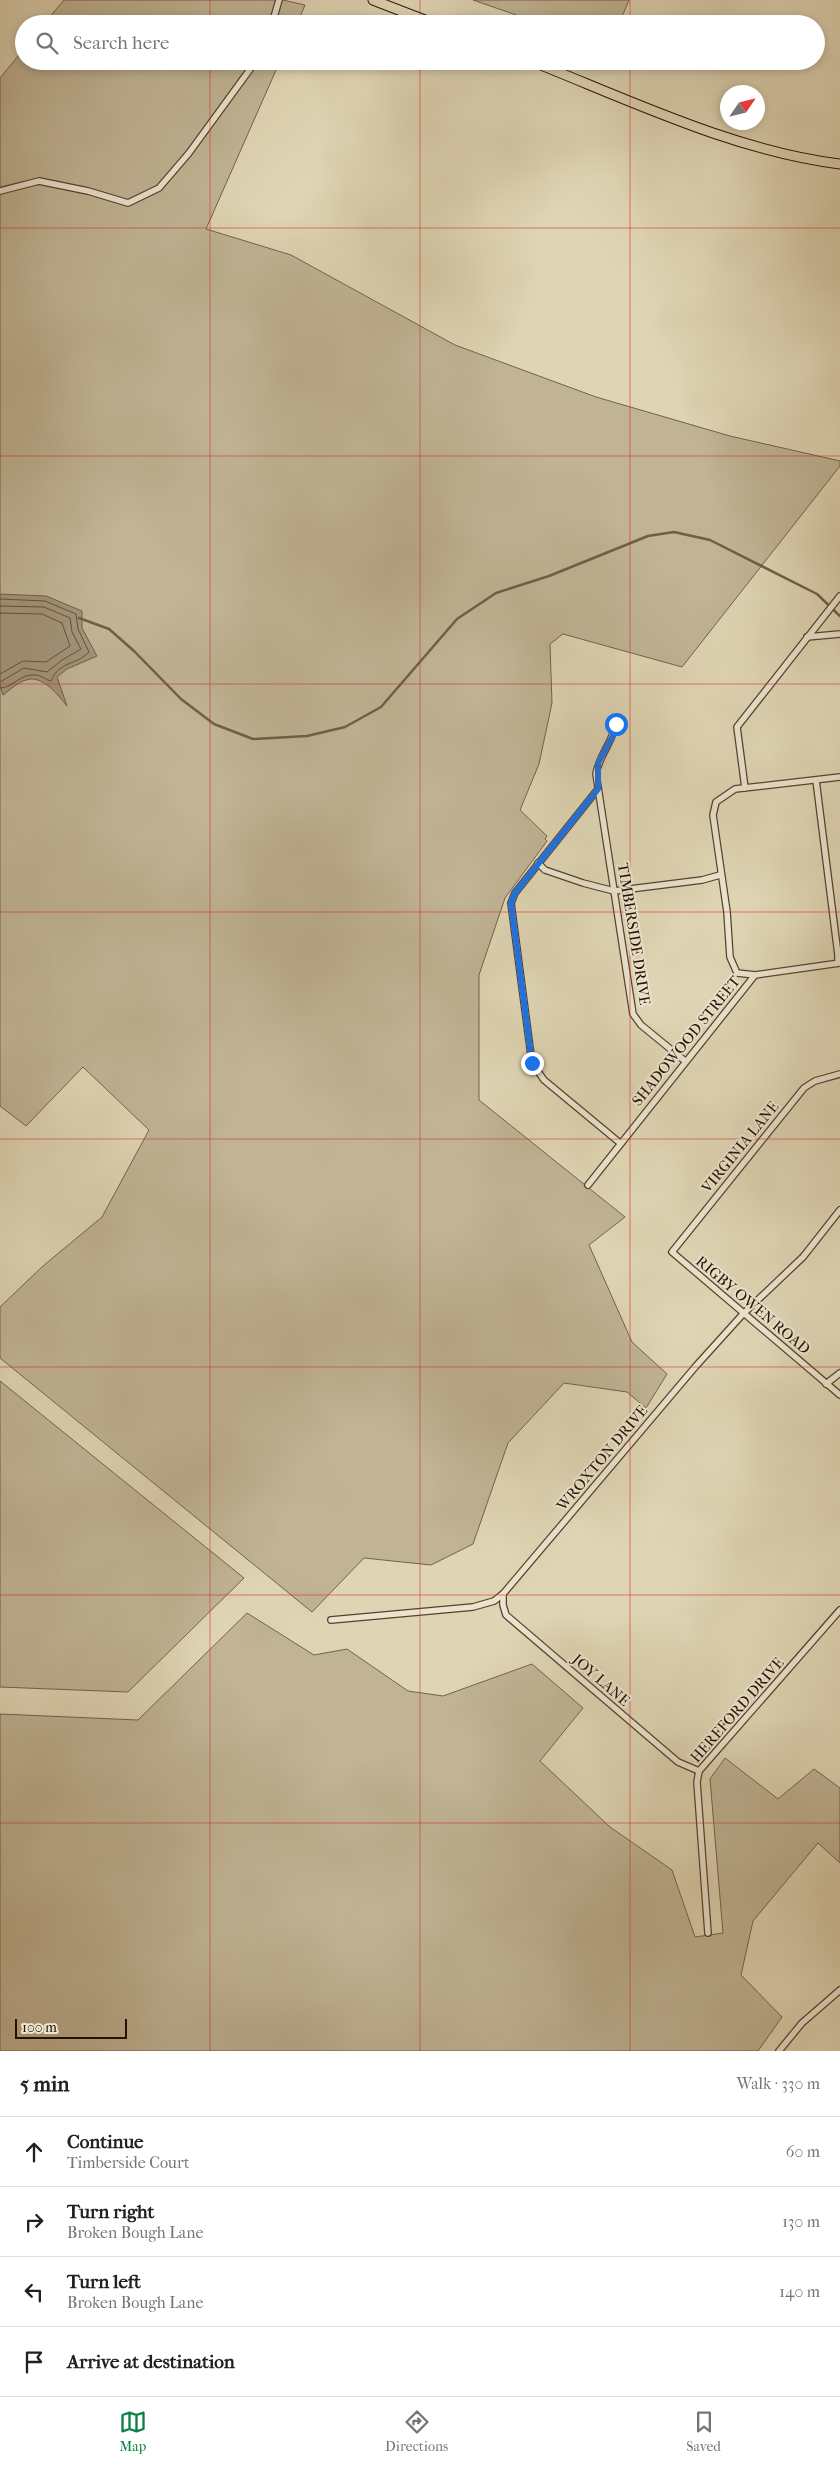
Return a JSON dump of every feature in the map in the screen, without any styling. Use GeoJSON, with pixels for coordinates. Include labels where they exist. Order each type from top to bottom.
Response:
{"type":"FeatureCollection","features":[{"type":"Feature","properties":{"kind":"main road"},"geometry":{"type":"LineString","coordinates":[[373,0],[412,15]]}},
{"type":"Feature","properties":{"kind":"main road"},"geometry":{"type":"LineString","coordinates":[[553,70],[731,139],[787,154],[840,164]]}},
{"type":"Feature","properties":{"kind":"street"},"geometry":{"type":"LineString","coordinates":[[275,15],[279,0]]}},
{"type":"Feature","properties":{"kind":"street"},"geometry":{"type":"LineString","coordinates":[[0,191],[39,181],[88,191],[128,203],[159,188],[189,153],[249,70]]}},
{"type":"Feature","properties":{"kind":"street"},"geometry":{"type":"LineString","coordinates":[[745,788],[737,727],[840,596]]}},
{"type":"Feature","properties":{"kind":"street"},"geometry":{"type":"LineString","coordinates":[[807,637],[840,634]]}},
{"type":"Feature","properties":{"kind":"street","name":"TIMBERSIDE DRIVE"},"geometry":{"type":"LineString","coordinates":[[616,724],[615,732],[598,763],[598,789],[634,1014],[641,1025],[685,1062]]}},
{"type":"Feature","properties":{"kind":"street"},"geometry":{"type":"LineString","coordinates":[[755,975],[737,973],[732,966],[727,912],[720,875],[713,815],[716,802],[735,789],[840,777]]}},
{"type":"Feature","properties":{"kind":"street"},"geometry":{"type":"LineString","coordinates":[[816,780],[839,963]]}},
{"type":"Feature","properties":{"kind":"street"},"geometry":{"type":"LineString","coordinates":[[598,789],[515,893],[511,903],[532,1063],[544,1080],[620,1143]]}},
{"type":"Feature","properties":{"kind":"street"},"geometry":{"type":"LineString","coordinates":[[538,863],[545,870],[614,891],[720,875]]}},
{"type":"Feature","properties":{"kind":"street","name":"SHADOWOOD STREET"},"geometry":{"type":"LineString","coordinates":[[588,1186],[620,1143],[755,975],[839,963]]}},
{"type":"Feature","properties":{"kind":"street","name":"VIRGINIA LANE"},"geometry":{"type":"LineString","coordinates":[[672,1252],[800,1093],[815,1081],[840,1074]]}},
{"type":"Feature","properties":{"kind":"street","name":"WROXTON DRIVE"},"geometry":{"type":"LineString","coordinates":[[330,1620],[473,1607],[494,1601],[503,1594],[696,1366],[743,1314],[803,1257],[840,1210]]}},
{"type":"Feature","properties":{"kind":"street","name":"RIGBY OWEN ROAD"},"geometry":{"type":"LineString","coordinates":[[672,1252],[840,1395]]}},
{"type":"Feature","properties":{"kind":"street"},"geometry":{"type":"LineString","coordinates":[[826,1384],[840,1373]]}},
{"type":"Feature","properties":{"kind":"street","name":"JOY LANE"},"geometry":{"type":"LineString","coordinates":[[503,1594],[502,1605],[506,1615],[678,1762],[699,1771]]}},
{"type":"Feature","properties":{"kind":"street","name":"HEREFORD DRIVE"},"geometry":{"type":"LineString","coordinates":[[708,1933],[697,1782],[699,1771],[840,1610]]}},
{"type":"Feature","properties":{"kind":"street"},"geometry":{"type":"LineString","coordinates":[[779,2051],[802,2023],[840,1990]]}},
{"type":"Feature","properties":{"kind":"shaded area"},"geometry":{"type":"Polygon","coordinates":[[[64,0],[283,0],[305,5],[301,15],[52,15],[64,0]]]}},
{"type":"Feature","properties":{"kind":"shaded area"},"geometry":{"type":"Polygon","coordinates":[[[473,0],[629,0],[623,15],[516,15],[473,0]]]}},
{"type":"Feature","properties":{"kind":"shaded area"},"geometry":{"type":"Polygon","coordinates":[[[15,60],[15,70],[276,70],[206,229],[291,255],[455,345],[596,397],[730,436],[840,461],[840,466],[682,667],[563,634],[550,644],[552,703],[539,764],[520,810],[547,836],[545,839],[547,841],[505,898],[479,975],[479,1100],[625,1217],[589,1245],[632,1342],[667,1374],[646,1408],[627,1392],[564,1383],[508,1443],[473,1544],[431,1565],[364,1558],[312,1612],[0,1358],[0,1307],[43,1266],[102,1217],[149,1130],[83,1067],[26,1126],[0,1106],[0,78],[15,60]]]}},
{"type":"Feature","properties":{"kind":"shaded area"},"geometry":{"type":"Polygon","coordinates":[[[0,1381],[244,1578],[128,1692],[0,1687],[0,1381]]]}},
{"type":"Feature","properties":{"kind":"shaded area"},"geometry":{"type":"Polygon","coordinates":[[[247,1613],[314,1655],[347,1649],[408,1691],[443,1696],[532,1664],[583,1708],[540,1761],[610,1827],[672,1870],[695,1937],[723,1933],[710,1779],[725,1758],[778,1799],[814,1769],[840,1788],[840,1863],[818,1843],[753,1921],[741,1975],[782,2017],[758,2051],[0,2051],[0,1714],[138,1720],[247,1613]]]}},
{"type":"Feature","properties":{"kind":"water"},"geometry":{"type":"Polygon","coordinates":[[[0,594],[46,596],[82,611],[82,628],[97,656],[67,669],[57,677],[67,706],[49,687],[38,680],[32,679],[20,682],[3,695],[0,685],[0,594]]]}},
{"type":"Feature","properties":{"kind":"waterway"},"geometry":{"type":"LineString","coordinates":[[79,618],[109,629],[134,651],[181,699],[214,724],[253,739],[307,736],[345,727],[381,707],[457,619],[496,593],[549,576],[648,536],[674,532],[710,540],[817,594],[840,616]]}},
{"type":"Feature","properties":{"kind":"route"},"geometry":{"type":"LineString","coordinates":[[532,1063],[511,903],[515,893],[598,789],[596,774],[598,763],[615,732],[616,724]]}}]}
